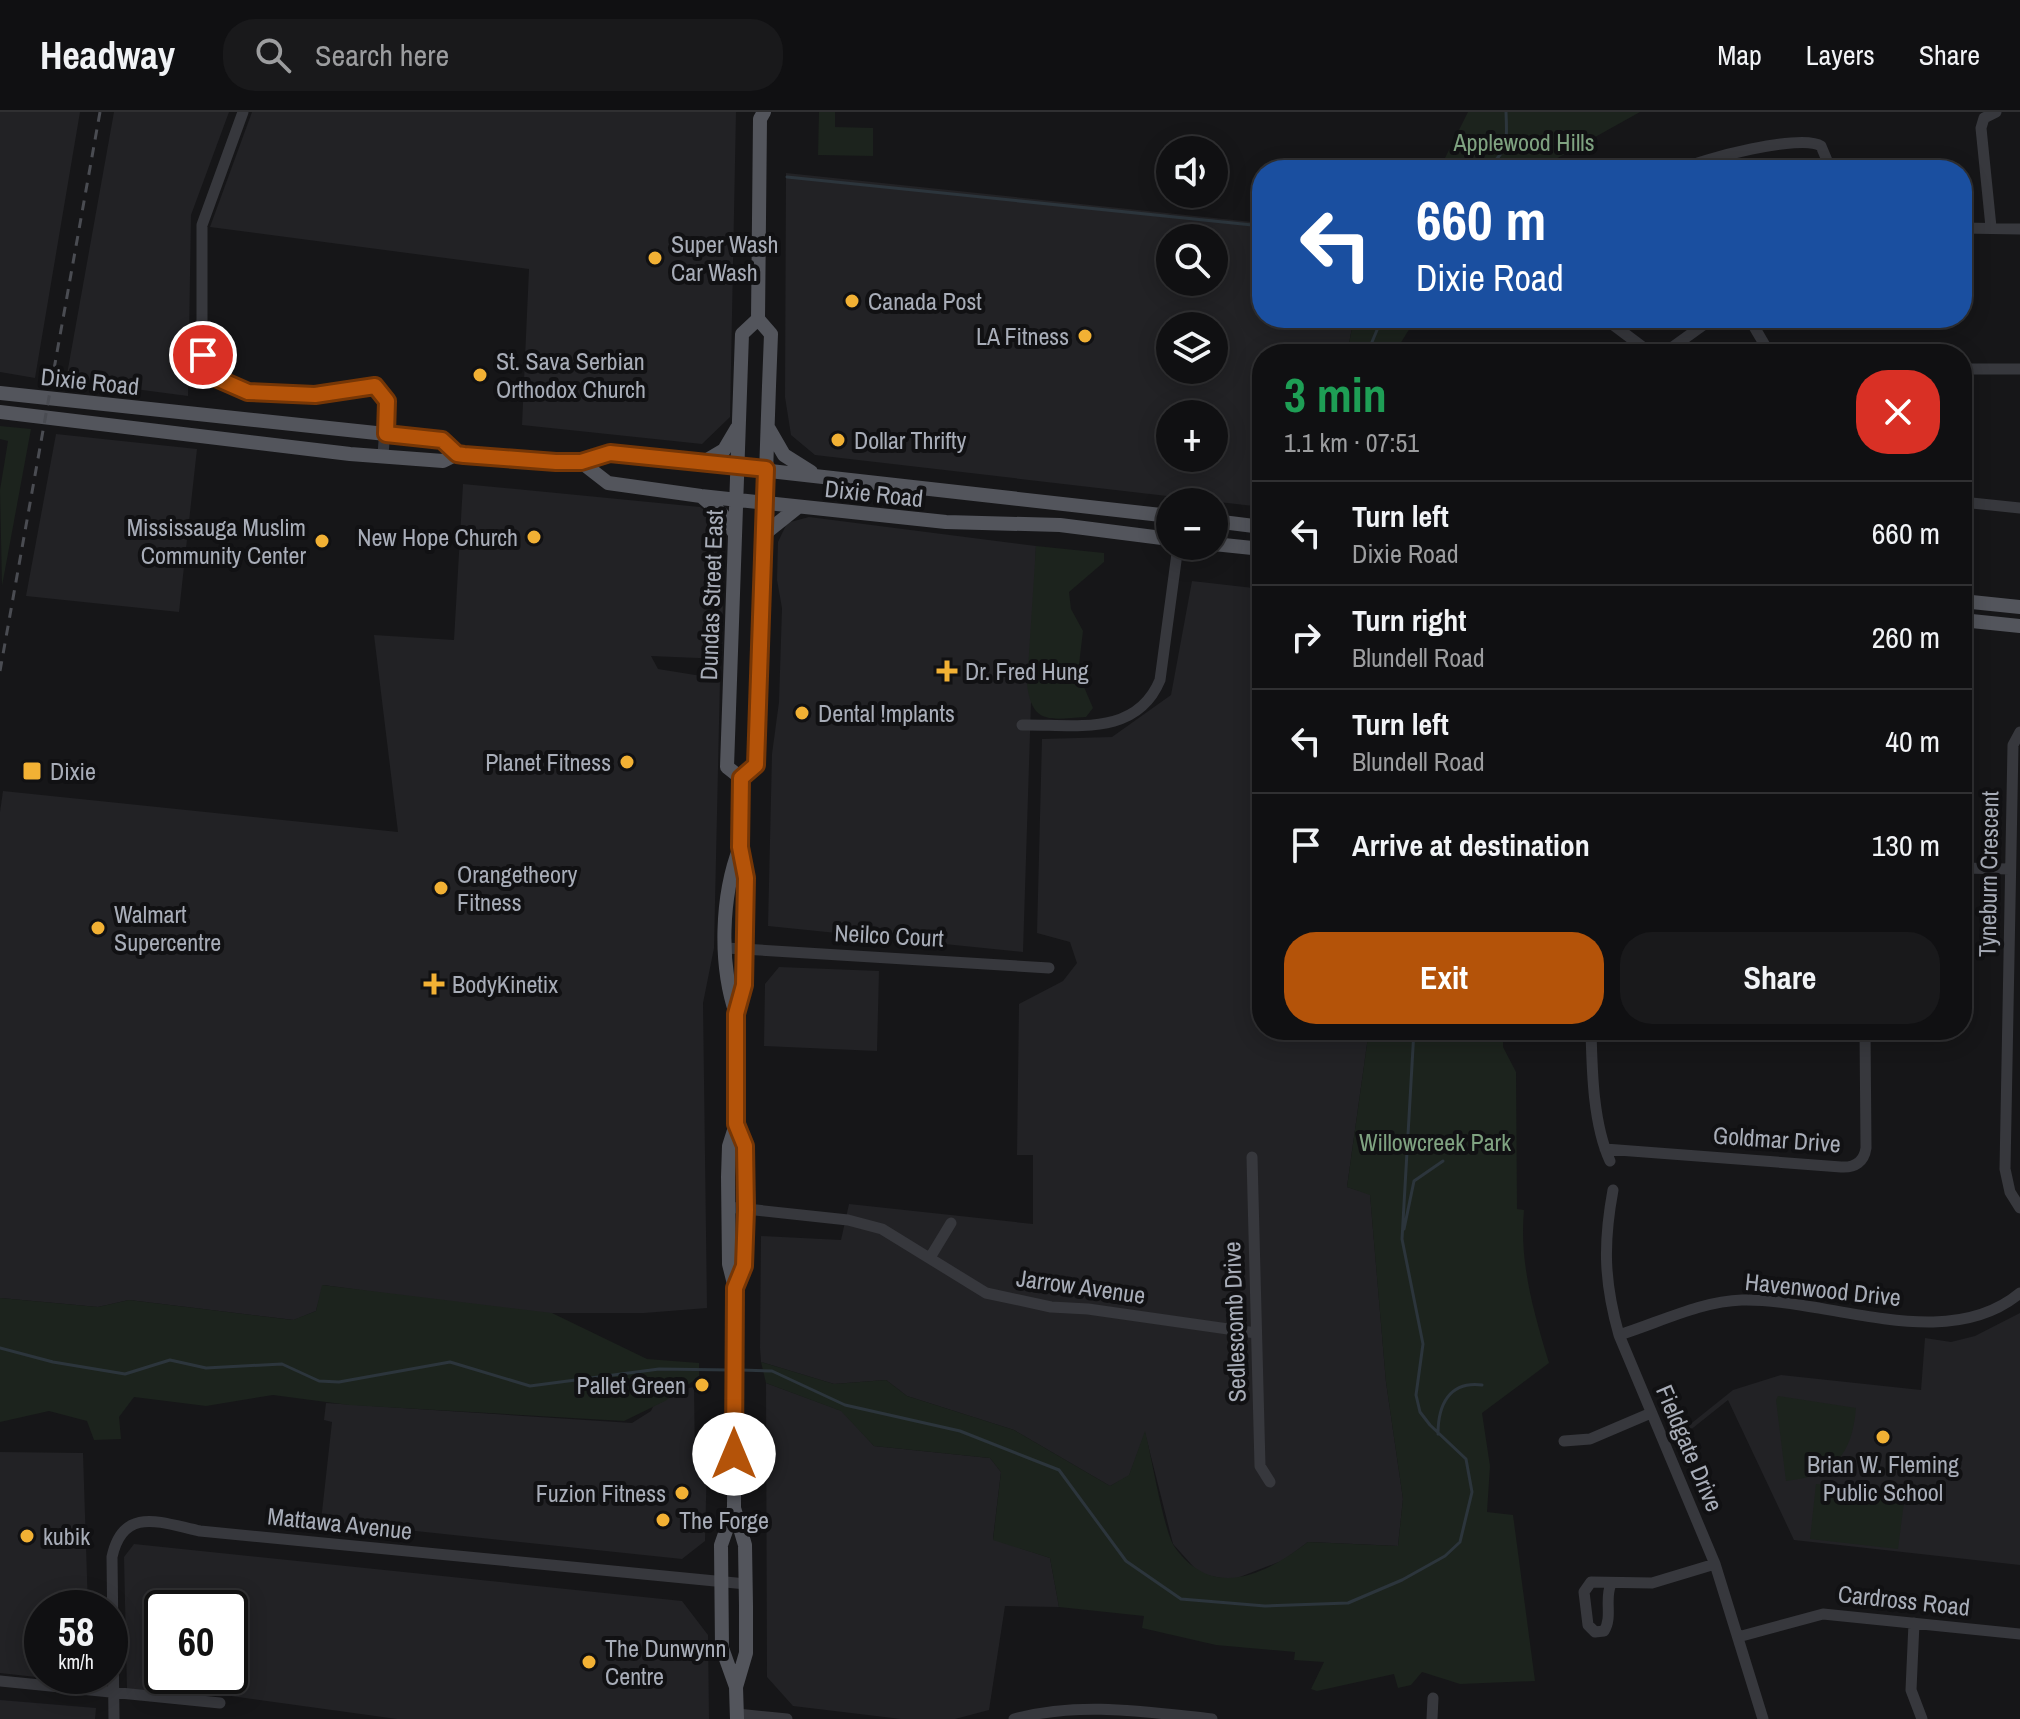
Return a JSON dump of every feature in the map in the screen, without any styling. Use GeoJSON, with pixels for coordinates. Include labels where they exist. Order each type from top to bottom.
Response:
{"type":"FeatureCollection","features":[{"type":"Feature","properties":{"kind":"main road","name":"Dundas Street East"},"geometry":{"type":"LineString","coordinates":[[736,1687],[746,1653],[746,1584],[745,1545],[734,1508],[735,1288],[729,1264],[729,1146],[736,1124],[736,1014],[744,985],[746,878],[740,847],[741,778],[756,765],[771,334],[758,319],[759,114]]}},
{"type":"Feature","properties":{"kind":"main road","name":"Dundas Street East"},"geometry":{"type":"LineString","coordinates":[[741,778],[727,767],[742,334],[758,319]]}},
{"type":"Feature","properties":{"kind":"main road","name":"Dixie Road"},"geometry":{"type":"LineString","coordinates":[[0,393],[442,440],[457,454]]}},
{"type":"Feature","properties":{"kind":"main road","name":"Dixie Road"},"geometry":{"type":"LineString","coordinates":[[0,412],[443,461],[457,454],[581,462],[610,453],[1156,514]]}},
{"type":"Feature","properties":{"kind":"main road"},"geometry":{"type":"LineString","coordinates":[[702,463],[724,450],[739,424]]}},
{"type":"Feature","properties":{"kind":"main road"},"geometry":{"type":"LineString","coordinates":[[767,426],[784,455],[815,475]]}},
{"type":"Feature","properties":{"kind":"main road","name":"Dixie Road"},"geometry":{"type":"LineString","coordinates":[[581,462],[608,483],[701,496],[990,526],[1060,525],[1156,537]]}},
{"type":"Feature","properties":{"kind":"main road"},"geometry":{"type":"LineString","coordinates":[[701,496],[722,514],[735,535]]}},
{"type":"Feature","properties":{"kind":"main road"},"geometry":{"type":"LineString","coordinates":[[763,535],[798,507]]}},
{"type":"Feature","properties":{"kind":"main road"},"geometry":{"type":"LineString","coordinates":[[1228,523],[1252,526]]}},
{"type":"Feature","properties":{"kind":"main road"},"geometry":{"type":"LineString","coordinates":[[1228,545],[1252,548]]}},
{"type":"Feature","properties":{"kind":"main road"},"geometry":{"type":"LineString","coordinates":[[1972,602],[2020,607]]}},
{"type":"Feature","properties":{"kind":"main road"},"geometry":{"type":"LineString","coordinates":[[1972,621],[2020,626]]}},
{"type":"Feature","properties":{"kind":"main road","name":"Dundas Street East"},"geometry":{"type":"LineString","coordinates":[[736,1014],[727,988],[726,948],[728,877],[740,847]]}},
{"type":"Feature","properties":{"kind":"main road","name":"Dundas Street East"},"geometry":{"type":"LineString","coordinates":[[735,1288],[744,1266],[746,1210],[745,1146],[736,1124]]}},
{"type":"Feature","properties":{"kind":"main road","name":"Dundas Street East"},"geometry":{"type":"LineString","coordinates":[[734,1508],[721,1545],[722,1648],[736,1687],[737,1716]]}},
{"type":"Feature","properties":{"kind":"street"},"geometry":{"type":"LineString","coordinates":[[243,112],[202,225],[202,339],[209,369],[226,385],[248,392],[315,395],[375,386],[387,401],[383,455]]}},
{"type":"Feature","properties":{"kind":"street"},"geometry":{"type":"LineString","coordinates":[[1991,227],[1981,128],[1984,118],[1996,112]]}},
{"type":"Feature","properties":{"kind":"street"},"geometry":{"type":"LineString","coordinates":[[1713,160],[1808,141],[1821,146],[1827,160]]}},
{"type":"Feature","properties":{"kind":"street"},"geometry":{"type":"LineString","coordinates":[[1972,228],[2020,229]]}},
{"type":"Feature","properties":{"kind":"street"},"geometry":{"type":"LineString","coordinates":[[1617,328],[1639,344]]}},
{"type":"Feature","properties":{"kind":"street"},"geometry":{"type":"LineString","coordinates":[[1677,344],[1699,328]]}},
{"type":"Feature","properties":{"kind":"street"},"geometry":{"type":"LineString","coordinates":[[1972,369],[2020,369]]}},
{"type":"Feature","properties":{"kind":"street"},"geometry":{"type":"LineString","coordinates":[[1972,503],[2020,508]]}},
{"type":"Feature","properties":{"kind":"street"},"geometry":{"type":"LineString","coordinates":[[1022,725],[1109,725],[1130,716],[1151,698],[1160,680],[1176,560]]}},
{"type":"Feature","properties":{"kind":"street","name":"Tyneburn Crescent"},"geometry":{"type":"LineString","coordinates":[[2020,732],[2013,742],[2014,1041],[2005,1169],[2010,1192],[2020,1208]]}},
{"type":"Feature","properties":{"kind":"street"},"geometry":{"type":"LineString","coordinates":[[1972,867],[2013,864]]}},
{"type":"Feature","properties":{"kind":"street","name":"Neilco Court"},"geometry":{"type":"LineString","coordinates":[[726,948],[1049,968]]}},
{"type":"Feature","properties":{"kind":"street"},"geometry":{"type":"LineString","coordinates":[[1592,1040],[1605,1149],[1610,1161]]}},
{"type":"Feature","properties":{"kind":"street","name":"Goldmar Drive"},"geometry":{"type":"LineString","coordinates":[[1605,1149],[1841,1167],[1856,1165],[1866,1148],[1865,1040]]}},
{"type":"Feature","properties":{"kind":"street","name":"Sedlescomb Drive"},"geometry":{"type":"LineString","coordinates":[[1252,1157],[1260,1466],[1270,1482]]}},
{"type":"Feature","properties":{"kind":"street","name":"Fieldgate Drive"},"geometry":{"type":"LineString","coordinates":[[1613,1190],[1605,1280],[1619,1335],[1715,1564],[1763,1719]]}},
{"type":"Feature","properties":{"kind":"street","name":"Jarrow Avenue"},"geometry":{"type":"LineString","coordinates":[[728,1207],[860,1223],[882,1229],[931,1256],[986,1293],[1051,1307],[1088,1309],[1256,1333]]}},
{"type":"Feature","properties":{"kind":"street"},"geometry":{"type":"LineString","coordinates":[[931,1256],[951,1223]]}},
{"type":"Feature","properties":{"kind":"street","name":"Havenwood Drive"},"geometry":{"type":"LineString","coordinates":[[1619,1335],[1734,1301],[1949,1322],[1985,1314],[2020,1293]]}},
{"type":"Feature","properties":{"kind":"street"},"geometry":{"type":"LineString","coordinates":[[1564,1441],[1590,1439],[1651,1413]]}},
{"type":"Feature","properties":{"kind":"street","name":"Mattawa Avenue"},"geometry":{"type":"LineString","coordinates":[[112,1590],[112,1557],[116,1539],[129,1525],[147,1520],[200,1531],[746,1584]]}},
{"type":"Feature","properties":{"kind":"street"},"geometry":{"type":"LineString","coordinates":[[1611,1584],[1652,1583],[1715,1564]]}},
{"type":"Feature","properties":{"kind":"street","name":"Cardross Road"},"geometry":{"type":"LineString","coordinates":[[1738,1637],[1823,1614],[2020,1634]]}},
{"type":"Feature","properties":{"kind":"street"},"geometry":{"type":"LineString","coordinates":[[1914,1623],[1911,1690],[1922,1719]]}},
{"type":"Feature","properties":{"kind":"street"},"geometry":{"type":"LineString","coordinates":[[0,1681],[24,1683]]}},
{"type":"Feature","properties":{"kind":"street"},"geometry":{"type":"LineString","coordinates":[[128,1692],[220,1703]]}},
{"type":"Feature","properties":{"kind":"street","name":"Mattawa Avenue"},"geometry":{"type":"LineString","coordinates":[[113,1694],[114,1719]]}},
{"type":"Feature","properties":{"kind":"street"},"geometry":{"type":"LineString","coordinates":[[1432,1719],[1433,1698]]}},
{"type":"Feature","properties":{"kind":"street"},"geometry":{"type":"LineString","coordinates":[[1014,1719],[1048,1712],[1099,1708],[1212,1719]]}},
{"type":"Feature","properties":{"kind":"street"},"geometry":{"type":"LineString","coordinates":[[737,1716],[787,1719]]}},
{"type":"Feature","properties":{"kind":"shaded area"},"geometry":{"type":"Polygon","coordinates":[[[0,112],[80,112],[35,378],[0,372],[0,112]]]}},
{"type":"Feature","properties":{"kind":"shaded area"},"geometry":{"type":"Polygon","coordinates":[[[114,112],[229,112],[191,215],[188,396],[66,380],[114,112]]]}},
{"type":"Feature","properties":{"kind":"shaded area"},"geometry":{"type":"Polygon","coordinates":[[[252,112],[736,112],[730,417],[702,444],[522,425],[529,269],[210,227],[252,112]]]}},
{"type":"Feature","properties":{"kind":"shaded area"},"geometry":{"type":"Polygon","coordinates":[[[786,173],[1252,222],[1252,328],[1352,328],[1349,344],[1252,344],[1252,506],[1228,503],[1228,488],[1156,488],[1156,495],[815,455],[791,435],[785,397],[786,173]]]}},
{"type":"Feature","properties":{"kind":"shaded area"},"geometry":{"type":"Polygon","coordinates":[[[56,434],[197,449],[179,612],[26,596],[56,434]]]}},
{"type":"Feature","properties":{"kind":"shaded area"},"geometry":{"type":"Polygon","coordinates":[[[463,484],[700,507],[712,515],[724,533],[722,659],[651,656],[658,669],[720,679],[714,948],[703,1003],[707,1308],[644,1313],[528,1313],[323,1285],[316,1311],[294,1320],[129,1300],[98,1307],[0,1298],[0,812],[3,791],[398,832],[374,635],[454,640],[463,484]]]}},
{"type":"Feature","properties":{"kind":"shaded area"},"geometry":{"type":"Polygon","coordinates":[[[809,517],[1036,546],[1023,952],[768,926],[772,754],[779,702],[782,608],[777,580],[778,542],[787,523],[809,517]]]}},
{"type":"Feature","properties":{"kind":"shaded area"},"geometry":{"type":"Polygon","coordinates":[[[1192,581],[1252,588],[1252,1040],[1368,1040],[1347,1187],[1370,1194],[1386,1382],[1403,1499],[1398,1546],[1308,1542],[1284,1560],[1232,1580],[1200,1574],[1173,1544],[1145,1433],[1129,1476],[1110,1486],[1014,1430],[907,1396],[886,1380],[834,1384],[761,1362],[760,1348],[761,1236],[841,1240],[849,1204],[1033,1224],[1033,1155],[1017,1155],[1019,1004],[1063,981],[1077,963],[1070,942],[1037,933],[1042,739],[1112,737],[1171,695],[1192,581]]]}},
{"type":"Feature","properties":{"kind":"shaded area"},"geometry":{"type":"Polygon","coordinates":[[[779,967],[879,971],[877,1051],[764,1046],[765,984],[779,967]]]}},
{"type":"Feature","properties":{"kind":"shaded area","name":"Brian W. Fleming Public School"},"geometry":{"type":"Polygon","coordinates":[[[2020,1313],[2020,1565],[1794,1540],[1728,1400],[1679,1439],[1678,1434],[1733,1390],[1781,1375],[1921,1390],[1925,1338],[1951,1342],[1975,1336],[2020,1313]]]}},
{"type":"Feature","properties":{"kind":"shaded area"},"geometry":{"type":"Polygon","coordinates":[[[766,1383],[842,1411],[874,1446],[990,1458],[1001,1472],[993,1539],[1050,1558],[1059,1607],[1005,1606],[989,1710],[955,1719],[901,1719],[793,1706],[767,1677],[766,1383]]]}},
{"type":"Feature","properties":{"kind":"shaded area"},"geometry":{"type":"Polygon","coordinates":[[[694,1387],[695,1459],[707,1460],[705,1541],[682,1559],[321,1521],[332,1422],[324,1420],[326,1403],[632,1423],[651,1411],[659,1394],[694,1387]]]}},
{"type":"Feature","properties":{"kind":"shaded area","name":"kubik"},"geometry":{"type":"Polygon","coordinates":[[[0,1452],[83,1453],[87,1590],[24,1590],[24,1676],[0,1673],[0,1452]]]}},
{"type":"Feature","properties":{"kind":"shaded area"},"geometry":{"type":"Polygon","coordinates":[[[134,1544],[682,1601],[708,1635],[709,1719],[397,1719],[205,1694],[248,1694],[248,1590],[144,1590],[144,1691],[128,1690],[128,1590],[125,1590],[124,1557],[134,1544]]]}},
{"type":"Feature","properties":{"kind":"shaded area"},"geometry":{"type":"Polygon","coordinates":[[[0,1700],[96,1708],[95,1719],[0,1719],[0,1700]]]}},
{"type":"Feature","properties":{"kind":"green space"},"geometry":{"type":"Polygon","coordinates":[[[819,112],[835,112],[835,127],[873,128],[873,156],[818,155],[819,112]]]}},
{"type":"Feature","properties":{"kind":"green space","name":"Applewood Hills"},"geometry":{"type":"Polygon","coordinates":[[[1468,112],[1640,112],[1554,160],[1444,160],[1468,112]]]}},
{"type":"Feature","properties":{"kind":"green space"},"geometry":{"type":"Polygon","coordinates":[[[1352,328],[1410,328],[1400,344],[1349,344],[1352,328]]]}},
{"type":"Feature","properties":{"kind":"green space"},"geometry":{"type":"Polygon","coordinates":[[[0,426],[31,429],[2,586],[0,490],[8,441],[0,439],[0,426]]]}},
{"type":"Feature","properties":{"kind":"green space"},"geometry":{"type":"Polygon","coordinates":[[[1036,546],[1104,553],[1104,562],[1069,592],[1071,609],[1083,631],[1078,673],[1093,708],[1086,717],[1045,717],[1033,707],[1030,698],[1027,684],[1036,546]]]}},
{"type":"Feature","properties":{"kind":"green space","name":"Willowcreek Park"},"geometry":{"type":"Polygon","coordinates":[[[1368,1040],[1503,1040],[1503,1047],[1516,1072],[1517,1209],[1524,1210],[1526,1269],[1549,1363],[1482,1413],[1490,1466],[1487,1512],[1513,1515],[1535,1681],[1460,1684],[1422,1672],[1411,1685],[1398,1688],[1394,1674],[1317,1691],[1311,1689],[1324,1662],[1294,1660],[1295,1652],[1216,1645],[1142,1628],[1144,1616],[1059,1607],[1050,1558],[993,1540],[1001,1472],[990,1458],[874,1446],[841,1411],[766,1383],[761,1362],[834,1384],[886,1380],[907,1396],[1014,1430],[1110,1486],[1129,1475],[1145,1431],[1162,1509],[1174,1546],[1189,1563],[1205,1573],[1222,1578],[1257,1572],[1308,1542],[1398,1546],[1403,1499],[1386,1382],[1370,1195],[1347,1187],[1368,1040]]]}},
{"type":"Feature","properties":{"kind":"green space"},"geometry":{"type":"Polygon","coordinates":[[[322,1285],[552,1313],[647,1359],[699,1363],[699,1377],[665,1401],[624,1421],[349,1405],[273,1395],[206,1406],[134,1397],[119,1417],[121,1439],[94,1440],[87,1421],[49,1411],[0,1422],[0,1298],[98,1307],[129,1300],[293,1320],[316,1311],[322,1285]]]}},
{"type":"Feature","properties":{"kind":"green space"},"geometry":{"type":"Polygon","coordinates":[[[1778,1396],[1856,1408],[1850,1439],[1838,1460],[1817,1474],[1786,1481],[1778,1396]]]}},
{"type":"Feature","properties":{"kind":"green space"},"geometry":{"type":"Polygon","coordinates":[[[1816,1484],[1905,1494],[1898,1549],[1810,1539],[1816,1484]]]}},
{"type":"Feature","properties":{"kind":"waterway"},"geometry":{"type":"LineString","coordinates":[[1496,160],[1504,146],[1506,112]]}},
{"type":"Feature","properties":{"kind":"waterway"},"geometry":{"type":"LineString","coordinates":[[787,177],[1252,225]]}},
{"type":"Feature","properties":{"kind":"waterway"},"geometry":{"type":"LineString","coordinates":[[1371,344],[1378,328]]}},
{"type":"Feature","properties":{"kind":"waterway"},"geometry":{"type":"LineString","coordinates":[[741,1370],[772,1371],[845,1405],[960,1431],[1059,1470],[1126,1561],[1181,1599],[1265,1606],[1348,1603],[1402,1580],[1445,1556],[1460,1542],[1472,1492],[1466,1459],[1430,1425],[1420,1412],[1416,1395],[1423,1344],[1402,1239],[1413,1040]]}},
{"type":"Feature","properties":{"kind":"waterway"},"geometry":{"type":"LineString","coordinates":[[1404,1229],[1414,1181],[1443,1161]]}},
{"type":"Feature","properties":{"kind":"waterway"},"geometry":{"type":"LineString","coordinates":[[0,1348],[53,1362],[125,1374],[170,1360],[206,1368],[282,1364],[319,1381],[339,1382],[450,1362],[530,1386],[659,1369],[730,1370]]}},
{"type":"Feature","properties":{"kind":"waterway"},"geometry":{"type":"LineString","coordinates":[[1438,1434],[1440,1414],[1448,1397],[1461,1387],[1482,1385]]}},
{"type":"Feature","properties":{"kind":"railway"},"geometry":{"type":"LineString","coordinates":[[0,671],[100,112]]}},
{"type":"Feature","properties":{"kind":"place","name":"Super Wash Car Wash"},"geometry":{"type":"Point","coordinates":[655,258]}},
{"type":"Feature","properties":{"kind":"place","name":"Canada Post"},"geometry":{"type":"Point","coordinates":[852,301]}},
{"type":"Feature","properties":{"kind":"place","name":"LA Fitness"},"geometry":{"type":"Point","coordinates":[1085,336]}},
{"type":"Feature","properties":{"kind":"place","name":"St. Sava Serbian Orthodox Church"},"geometry":{"type":"Point","coordinates":[480,375]}},
{"type":"Feature","properties":{"kind":"place","name":"Dollar Thrifty"},"geometry":{"type":"Point","coordinates":[838,440]}},
{"type":"Feature","properties":{"kind":"place","name":"New Hope Church"},"geometry":{"type":"Point","coordinates":[534,537]}},
{"type":"Feature","properties":{"kind":"place","name":"Mississauga Muslim Community Center"},"geometry":{"type":"Point","coordinates":[322,541]}},
{"type":"Feature","properties":{"kind":"place","name":"Dr. Fred Hung"},"geometry":{"type":"Point","coordinates":[947,671]}},
{"type":"Feature","properties":{"kind":"place","name":"Dental !mplants"},"geometry":{"type":"Point","coordinates":[802,713]}},
{"type":"Feature","properties":{"kind":"place","name":"Planet Fitness"},"geometry":{"type":"Point","coordinates":[627,762]}},
{"type":"Feature","properties":{"kind":"place","name":"Dixie"},"geometry":{"type":"Point","coordinates":[32,771]}},
{"type":"Feature","properties":{"kind":"place","name":"Orangetheory Fitness"},"geometry":{"type":"Point","coordinates":[441,888]}},
{"type":"Feature","properties":{"kind":"place","name":"Walmart Supercentre"},"geometry":{"type":"Point","coordinates":[98,928]}},
{"type":"Feature","properties":{"kind":"place","name":"BodyKinetix"},"geometry":{"type":"Point","coordinates":[434,984]}},
{"type":"Feature","properties":{"kind":"place","name":"Pallet Green"},"geometry":{"type":"Point","coordinates":[702,1385]}},
{"type":"Feature","properties":{"kind":"place","name":"Brian W. Fleming Public School"},"geometry":{"type":"Point","coordinates":[1883,1437]}},
{"type":"Feature","properties":{"kind":"place","name":"Fuzion Fitness"},"geometry":{"type":"Point","coordinates":[682,1493]}},
{"type":"Feature","properties":{"kind":"place","name":"The Forge"},"geometry":{"type":"Point","coordinates":[663,1520]}},
{"type":"Feature","properties":{"kind":"place","name":"kubik"},"geometry":{"type":"Point","coordinates":[27,1536]}},
{"type":"Feature","properties":{"kind":"place","name":"The Dunwynn Centre"},"geometry":{"type":"Point","coordinates":[589,1662]}},
{"type":"Feature","properties":{"kind":"route"},"geometry":{"type":"LineString","coordinates":[[203,355],[216,378],[226,385],[248,392],[315,395],[375,386],[382,390],[387,401],[386,434],[442,440],[457,454],[581,462],[610,453],[766,469],[756,765],[741,778],[740,847],[746,878],[744,985],[736,1014],[736,1124],[745,1146],[746,1210],[744,1266],[735,1288],[734,1454]]}}]}
